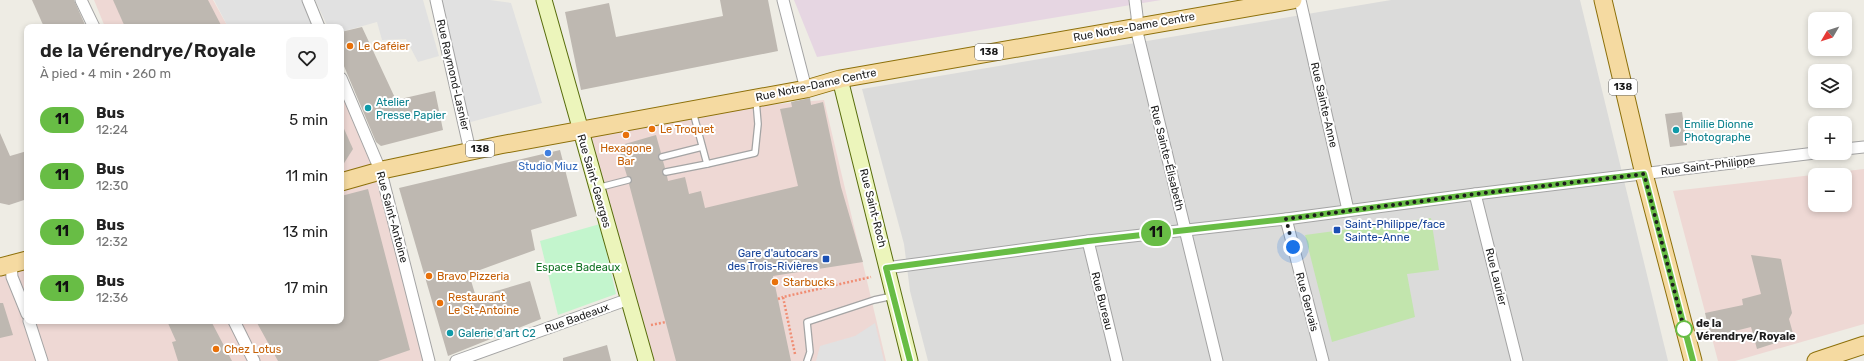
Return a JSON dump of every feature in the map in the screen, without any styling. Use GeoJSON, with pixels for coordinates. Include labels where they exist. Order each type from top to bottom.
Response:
{"type":"FeatureCollection","features":[{"type":"Feature","properties":{"kind":"main road","name":"Rue Notre-Dame Centre"},"geometry":{"type":"LineString","coordinates":[[344,181],[470,151],[806,89],[840,79],[1293,0]]}},
{"type":"Feature","properties":{"kind":"main road","name":"138"},"geometry":{"type":"LineString","coordinates":[[1603,0],[1644,174],[1692,361]]}},
{"type":"Feature","properties":{"kind":"main road"},"geometry":{"type":"LineString","coordinates":[[5,266],[24,261]]}},
{"type":"Feature","properties":{"kind":"main road"},"geometry":{"type":"LineString","coordinates":[[1816,361],[1864,347]]}},
{"type":"Feature","properties":{"kind":"street"},"geometry":{"type":"LineString","coordinates":[[81,0],[93,24]]}},
{"type":"Feature","properties":{"kind":"street"},"geometry":{"type":"LineString","coordinates":[[308,0],[318,24]]}},
{"type":"Feature","properties":{"kind":"street","name":"Rue Raymond-Lasnier"},"geometry":{"type":"LineString","coordinates":[[436,0],[470,151]]}},
{"type":"Feature","properties":{"kind":"street","name":"Rue Saint-Georges"},"geometry":{"type":"LineString","coordinates":[[544,0],[646,361]]}},
{"type":"Feature","properties":{"kind":"street"},"geometry":{"type":"LineString","coordinates":[[782,0],[806,89]]}},
{"type":"Feature","properties":{"kind":"street","name":"Rue Sainte-Élisabeth"},"geometry":{"type":"LineString","coordinates":[[1135,0],[1138,36],[1217,361]]}},
{"type":"Feature","properties":{"kind":"street","name":"Rue Sainte-Anne"},"geometry":{"type":"LineString","coordinates":[[1300,0],[1348,210]]}},
{"type":"Feature","properties":{"kind":"street","name":"Rue Saint-Roch"},"geometry":{"type":"LineString","coordinates":[[840,79],[910,361]]}},
{"type":"Feature","properties":{"kind":"street","name":"Rue Saint-Antoine"},"geometry":{"type":"LineString","coordinates":[[344,85],[381,172],[429,361]]}},
{"type":"Feature","properties":{"kind":"street"},"geometry":{"type":"LineString","coordinates":[[1852,148],[1864,147]]}},
{"type":"Feature","properties":{"kind":"street","name":"Rue Saint-Philippe"},"geometry":{"type":"LineString","coordinates":[[886,268],[1088,241],[1286,219],[1476,194],[1808,154]]}},
{"type":"Feature","properties":{"kind":"street","name":"Rue Laurier"},"geometry":{"type":"LineString","coordinates":[[1476,194],[1517,361]]}},
{"type":"Feature","properties":{"kind":"street","name":"Rue Gervais"},"geometry":{"type":"LineString","coordinates":[[1286,219],[1323,361]]}},
{"type":"Feature","properties":{"kind":"street","name":"Rue Bureau"},"geometry":{"type":"LineString","coordinates":[[1088,241],[1117,361]]}},
{"type":"Feature","properties":{"kind":"street"},"geometry":{"type":"LineString","coordinates":[[5,266],[12,277],[24,307]]}},
{"type":"Feature","properties":{"kind":"street","name":"Rue Badeaux"},"geometry":{"type":"LineString","coordinates":[[456,361],[629,299]]}},
{"type":"Feature","properties":{"kind":"street"},"geometry":{"type":"LineString","coordinates":[[30,324],[42,361]]}},
{"type":"Feature","properties":{"kind":"street"},"geometry":{"type":"LineString","coordinates":[[236,324],[254,361]]}},
{"type":"Feature","properties":{"kind":"lane"},"geometry":{"type":"LineString","coordinates":[[666,172],[755,153],[758,124],[756,98]]}},
{"type":"Feature","properties":{"kind":"lane"},"geometry":{"type":"LineString","coordinates":[[693,110],[707,164]]}},
{"type":"Feature","properties":{"kind":"lane"},"geometry":{"type":"LineString","coordinates":[[662,157],[702,147]]}},
{"type":"Feature","properties":{"kind":"lane"},"geometry":{"type":"LineString","coordinates":[[596,188],[628,180]]}},
{"type":"Feature","properties":{"kind":"lane"},"geometry":{"type":"LineString","coordinates":[[807,361],[810,352],[807,322],[874,300],[893,296]]}},
{"type":"Feature","properties":{"kind":"path"},"geometry":{"type":"LineString","coordinates":[[778,299],[871,277]]}},
{"type":"Feature","properties":{"kind":"path"},"geometry":{"type":"LineString","coordinates":[[783,297],[795,354]]}},
{"type":"Feature","properties":{"kind":"shaded area"},"geometry":{"type":"Polygon","coordinates":[[[94,0],[213,0],[226,24],[104,24],[94,0]]]}},
{"type":"Feature","properties":{"kind":"shaded area"},"geometry":{"type":"Polygon","coordinates":[[[214,0],[310,0],[320,24],[226,24],[214,0]]]}},
{"type":"Feature","properties":{"kind":"shaded area"},"geometry":{"type":"Polygon","coordinates":[[[315,0],[423,0],[439,56],[418,62],[406,39],[382,40],[377,22],[344,31],[344,24],[327,24],[315,0]]]}},
{"type":"Feature","properties":{"kind":"shaded area"},"geometry":{"type":"Polygon","coordinates":[[[442,0],[490,0],[511,3],[542,103],[467,123],[442,0]]]}},
{"type":"Feature","properties":{"kind":"shaded area"},"geometry":{"type":"Polygon","coordinates":[[[794,0],[1161,0],[817,57],[794,0]]]}},
{"type":"Feature","properties":{"kind":"shaded area"},"geometry":{"type":"Polygon","coordinates":[[[1391,0],[1580,0],[1668,361],[928,361],[910,291],[904,244],[862,89],[1391,0]]]}},
{"type":"Feature","properties":{"kind":"shaded area"},"geometry":{"type":"Polygon","coordinates":[[[344,83],[380,172],[344,180],[344,83]]]}},
{"type":"Feature","properties":{"kind":"shaded area"},"geometry":{"type":"Polygon","coordinates":[[[824,100],[886,361],[651,361],[582,121],[824,100]]]}},
{"type":"Feature","properties":{"kind":"shaded area"},"geometry":{"type":"Polygon","coordinates":[[[1864,169],[1864,324],[1735,361],[1718,361],[1673,191],[1808,175],[1808,212],[1852,212],[1852,170],[1864,169]]]}},
{"type":"Feature","properties":{"kind":"shaded area"},"geometry":{"type":"Polygon","coordinates":[[[380,173],[427,361],[258,361],[239,324],[344,324],[344,181],[380,173]]]}},
{"type":"Feature","properties":{"kind":"shaded area"},"geometry":{"type":"Polygon","coordinates":[[[24,258],[24,307],[8,261],[24,258]]]}},
{"type":"Feature","properties":{"kind":"shaded area"},"geometry":{"type":"Polygon","coordinates":[[[6,266],[24,319],[24,324],[26,324],[38,361],[0,361],[0,268],[6,266]]]}},
{"type":"Feature","properties":{"kind":"shaded area"},"geometry":{"type":"Polygon","coordinates":[[[875,323],[884,361],[816,361],[820,346],[855,336],[875,323]]]}},
{"type":"Feature","properties":{"kind":"shaded area"},"geometry":{"type":"Polygon","coordinates":[[[30,324],[234,324],[253,361],[42,361],[30,324]]]}},
{"type":"Feature","properties":{"kind":"green space"},"geometry":{"type":"Polygon","coordinates":[[[1431,218],[1439,270],[1407,274],[1415,317],[1332,342],[1305,235],[1431,218]]]}},
{"type":"Feature","properties":{"kind":"green space","name":"Espace Badeaux"},"geometry":{"type":"Polygon","coordinates":[[[600,224],[616,294],[558,315],[540,241],[600,224]]]}},
{"type":"Feature","properties":{"kind":"building"},"geometry":{"type":"Polygon","coordinates":[[[32,0],[74,0],[85,24],[43,24],[32,0]]]}},
{"type":"Feature","properties":{"kind":"building"},"geometry":{"type":"Polygon","coordinates":[[[113,0],[208,0],[220,24],[124,24],[113,0]]]}},
{"type":"Feature","properties":{"kind":"building"},"geometry":{"type":"Polygon","coordinates":[[[720,0],[768,0],[778,51],[581,90],[565,12],[609,3],[616,37],[723,16],[720,0]]]}},
{"type":"Feature","properties":{"kind":"building"},"geometry":{"type":"Polygon","coordinates":[[[362,27],[396,100],[435,91],[443,130],[381,146],[376,142],[344,66],[344,31],[362,27]]]}},
{"type":"Feature","properties":{"kind":"building"},"geometry":{"type":"Polygon","coordinates":[[[810,98],[811,105],[823,102],[841,187],[863,262],[773,276],[791,361],[676,361],[629,184],[632,179],[627,176],[618,146],[656,135],[661,153],[658,158],[663,161],[665,168],[662,171],[663,174],[667,176],[668,181],[685,177],[689,194],[701,191],[705,208],[798,186],[780,109],[792,107],[791,102],[810,98]]]}},
{"type":"Feature","properties":{"kind":"building","name":"Emilie Dionne Photographe"},"geometry":{"type":"Polygon","coordinates":[[[1682,112],[1687,145],[1670,147],[1665,114],[1682,112]]]}},
{"type":"Feature","properties":{"kind":"building"},"geometry":{"type":"Polygon","coordinates":[[[344,129],[353,149],[344,163],[344,129]]]}},
{"type":"Feature","properties":{"kind":"building"},"geometry":{"type":"Polygon","coordinates":[[[0,133],[10,156],[24,152],[24,200],[9,205],[0,203],[0,133]]]}},
{"type":"Feature","properties":{"kind":"building"},"geometry":{"type":"Polygon","coordinates":[[[560,150],[577,216],[531,230],[535,250],[469,274],[476,297],[530,281],[541,319],[448,356],[399,188],[560,150]]]}},
{"type":"Feature","properties":{"kind":"building"},"geometry":{"type":"Polygon","coordinates":[[[368,189],[410,350],[378,361],[278,361],[258,324],[344,324],[344,195],[368,189]]]}},
{"type":"Feature","properties":{"kind":"building"},"geometry":{"type":"Polygon","coordinates":[[[1751,255],[1781,259],[1792,313],[1789,319],[1794,337],[1757,349],[1751,327],[1711,337],[1705,313],[1743,305],[1742,299],[1761,294],[1751,255]]]}},
{"type":"Feature","properties":{"kind":"building"},"geometry":{"type":"Polygon","coordinates":[[[0,303],[3,303],[13,335],[0,338],[0,303]]]}},
{"type":"Feature","properties":{"kind":"building"},"geometry":{"type":"Polygon","coordinates":[[[168,324],[213,324],[232,361],[178,361],[172,342],[176,341],[168,324]]]}},
{"type":"Feature","properties":{"kind":"building"},"geometry":{"type":"Polygon","coordinates":[[[607,345],[611,361],[563,361],[563,358],[607,345]]]}},
{"type":"Feature","properties":{"kind":"bus line","name":"11"},"geometry":{"type":"LineString","coordinates":[[910,361],[886,268],[1088,241],[1286,219],[1644,174],[1693,361]]}},
{"type":"Feature","properties":{"kind":"place","name":"Le Caféier"},"geometry":{"type":"Point","coordinates":[350,46]}},
{"type":"Feature","properties":{"kind":"place","name":"Atelier Presse Papier"},"geometry":{"type":"Point","coordinates":[368,108]}},
{"type":"Feature","properties":{"kind":"place","name":"Le Troquet"},"geometry":{"type":"Point","coordinates":[652,129]}},
{"type":"Feature","properties":{"kind":"place","name":"Emilie Dionne Photographe"},"geometry":{"type":"Point","coordinates":[1676,130]}},
{"type":"Feature","properties":{"kind":"place","name":"Hexagone Bar"},"geometry":{"type":"Point","coordinates":[626,135]}},
{"type":"Feature","properties":{"kind":"place","name":"Studio Miuz"},"geometry":{"type":"Point","coordinates":[548,153]}},
{"type":"Feature","properties":{"kind":"place","name":"Saint-Philippe/face Sainte-Anne"},"geometry":{"type":"Point","coordinates":[1337,230]}},
{"type":"Feature","properties":{"kind":"place","name":"Gare d'autocars des Trois-Rivières"},"geometry":{"type":"Point","coordinates":[826,259]}},
{"type":"Feature","properties":{"kind":"place","name":"Bravo Pizzeria"},"geometry":{"type":"Point","coordinates":[429,276]}},
{"type":"Feature","properties":{"kind":"place","name":"Starbucks"},"geometry":{"type":"Point","coordinates":[775,282]}},
{"type":"Feature","properties":{"kind":"place","name":"Restaurant Le St-Antoine"},"geometry":{"type":"Point","coordinates":[440,303]}},
{"type":"Feature","properties":{"kind":"place","name":"de la Vérendrye/Royale"},"geometry":{"type":"Point","coordinates":[1684,329]}},
{"type":"Feature","properties":{"kind":"place","name":"Galerie d'art C2"},"geometry":{"type":"Point","coordinates":[450,333]}},
{"type":"Feature","properties":{"kind":"place","name":"Chez Lotus"},"geometry":{"type":"Point","coordinates":[216,349]}},
{"type":"Feature","properties":{"kind":"route"},"geometry":{"type":"LineString","coordinates":[[1293,247],[1286,219],[1644,174],[1685,332],[1684,329]]}}]}
